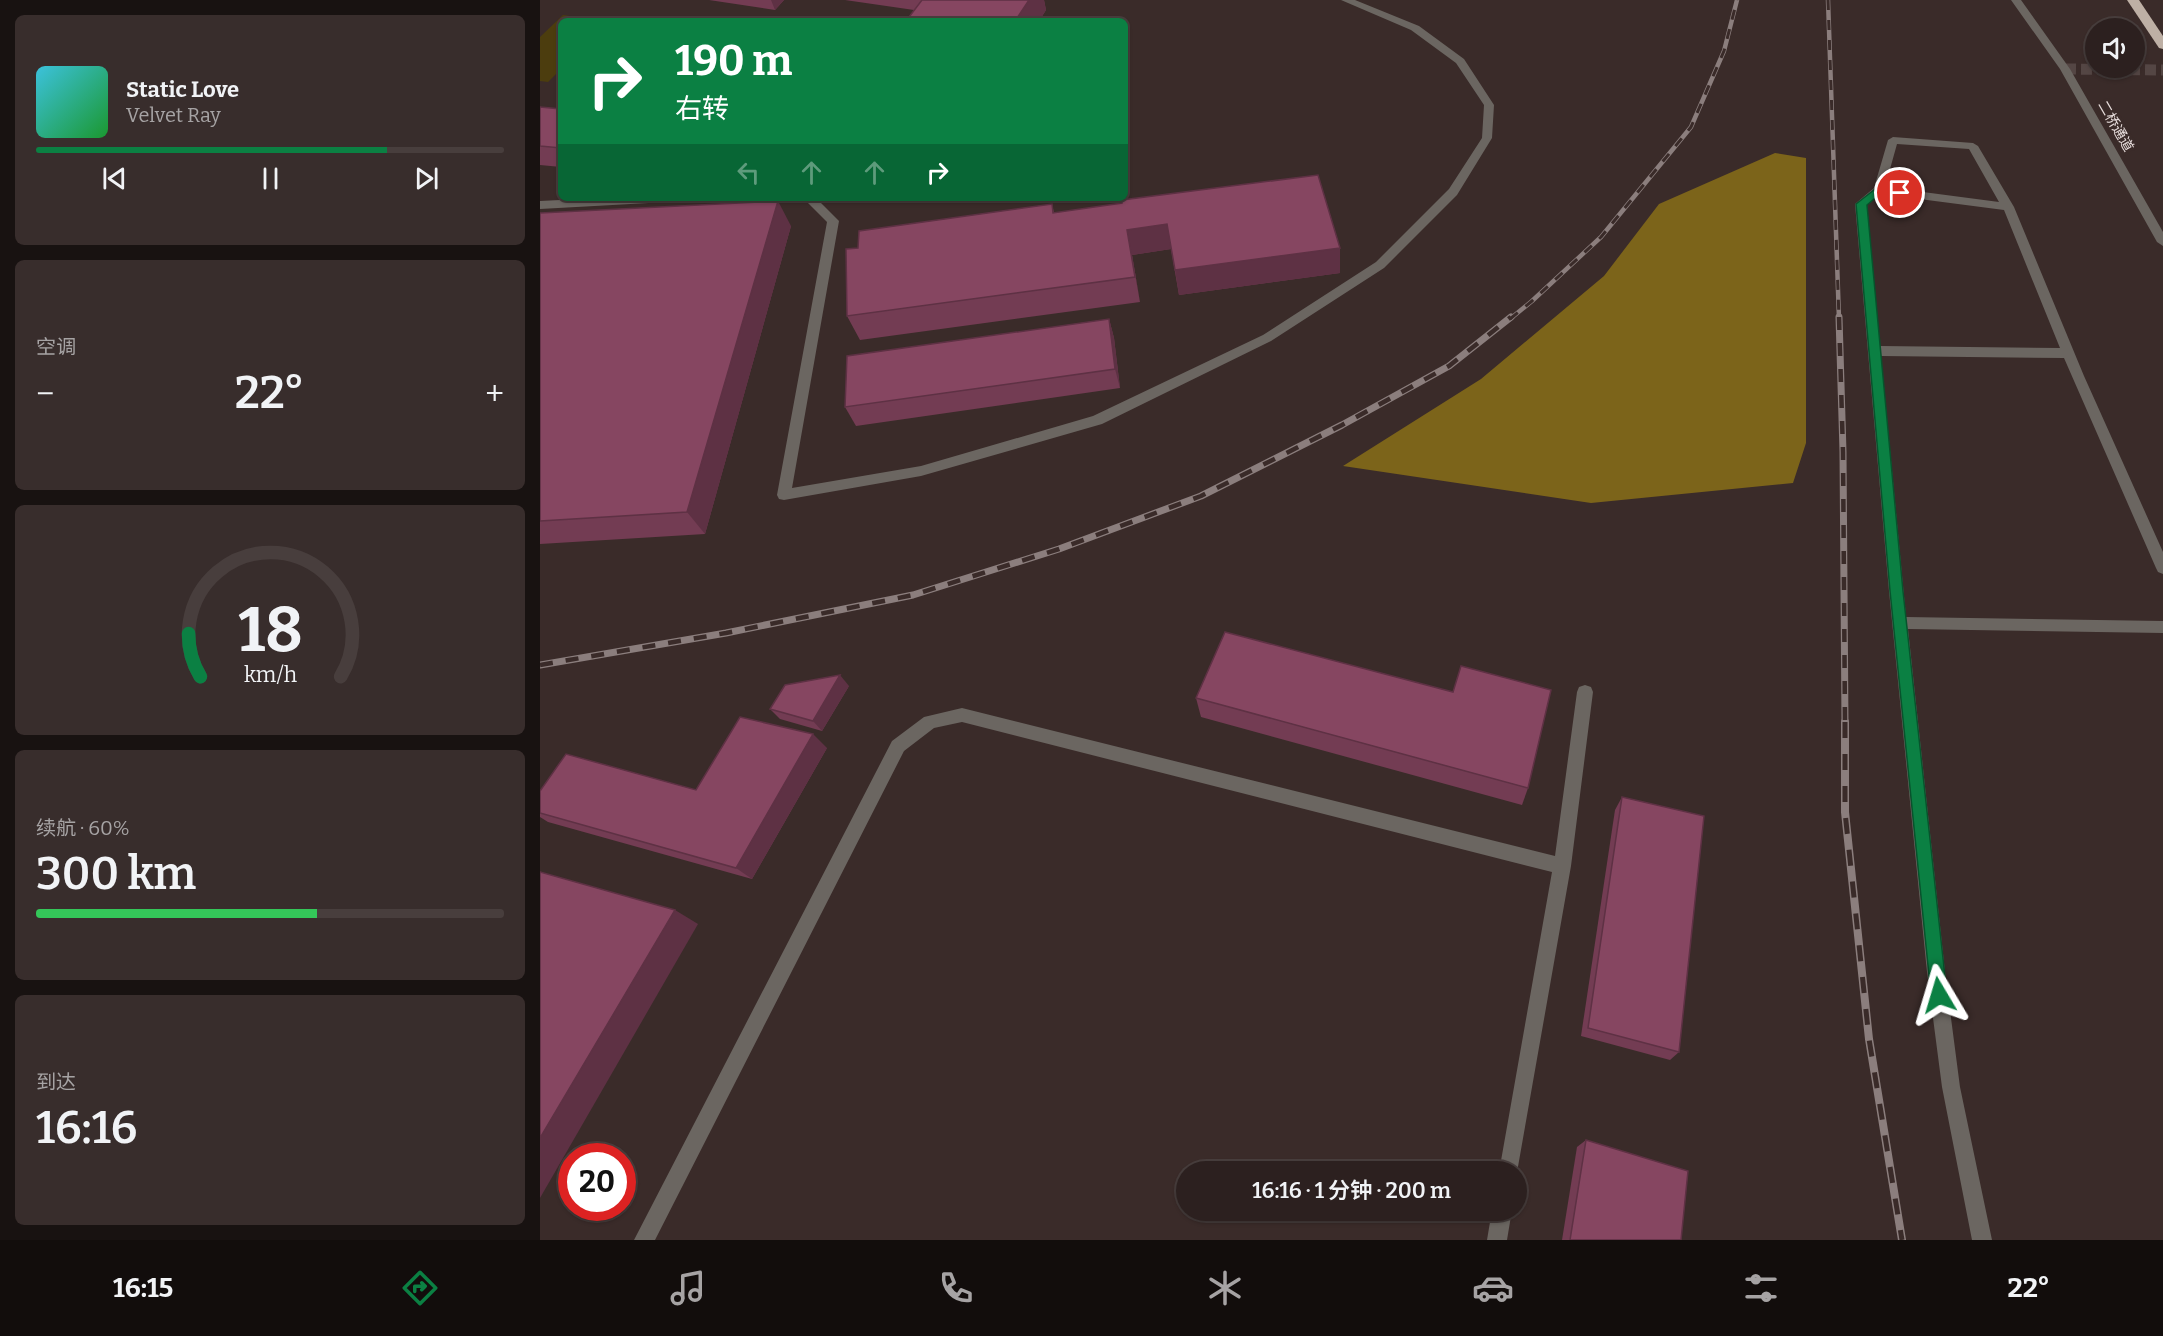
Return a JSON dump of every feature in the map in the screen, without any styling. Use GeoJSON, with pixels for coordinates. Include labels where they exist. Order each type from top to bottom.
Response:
{"type":"FeatureCollection","features":[{"type":"Feature","properties":{"kind":"highway"},"geometry":{"type":"LineString","coordinates":[[2133,0],[2163,45]]}},
{"type":"Feature","properties":{"kind":"street"},"geometry":{"type":"LineString","coordinates":[[812,201],[833,220],[784,495],[921,471],[1097,420],[1267,339],[1380,265],[1453,192],[1487,138],[1489,105],[1460,61],[1414,28],[1346,0]]}},
{"type":"Feature","properties":{"kind":"street","name":"二桥通道"},"geometry":{"type":"LineString","coordinates":[[2016,0],[2065,69],[2163,242]]}},
{"type":"Feature","properties":{"kind":"street"},"geometry":{"type":"LineString","coordinates":[[1982,1240],[1952,1087],[1939,995],[1900,623],[1861,204],[1879,190],[1893,140],[1973,146],[2008,207],[2068,353],[2163,568]]}},
{"type":"Feature","properties":{"kind":"street"},"geometry":{"type":"LineString","coordinates":[[1879,190],[2008,207]]}},
{"type":"Feature","properties":{"kind":"street"},"geometry":{"type":"LineString","coordinates":[[540,205],[613,201]]}},
{"type":"Feature","properties":{"kind":"street"},"geometry":{"type":"LineString","coordinates":[[1875,351],[2068,353]]}},
{"type":"Feature","properties":{"kind":"street"},"geometry":{"type":"LineString","coordinates":[[1900,623],[2163,627]]}},
{"type":"Feature","properties":{"kind":"street"},"geometry":{"type":"LineString","coordinates":[[1511,1161],[1562,866],[1585,692]]}},
{"type":"Feature","properties":{"kind":"street"},"geometry":{"type":"LineString","coordinates":[[644,1240],[898,746],[930,722],[962,715],[1562,866]]}},
{"type":"Feature","properties":{"kind":"street"},"geometry":{"type":"LineString","coordinates":[[1497,1240],[1500,1221]]}},
{"type":"Feature","properties":{"kind":"shaded area"},"geometry":{"type":"Polygon","coordinates":[[[563,15],[583,18],[560,18],[563,15]]]}},
{"type":"Feature","properties":{"kind":"shaded area"},"geometry":{"type":"Polygon","coordinates":[[[558,20],[558,72],[548,82],[540,81],[540,37],[558,20]]]}},
{"type":"Feature","properties":{"kind":"shaded area"},"geometry":{"type":"Polygon","coordinates":[[[1775,153],[1806,158],[1806,443],[1793,483],[1591,503],[1343,466],[1481,379],[1604,276],[1659,204],[1775,153]]]}},
{"type":"Feature","properties":{"kind":"building"},"geometry":{"type":"Polygon","coordinates":[[[922,0],[1029,0],[1017,18],[908,18],[922,0]]]}},
{"type":"Feature","properties":{"kind":"building"},"geometry":{"type":"Polygon","coordinates":[[[540,107],[558,109],[558,148],[540,146],[540,107]]]}},
{"type":"Feature","properties":{"kind":"building"},"geometry":{"type":"Polygon","coordinates":[[[1318,175],[1340,248],[1175,270],[1167,224],[1127,230],[1135,277],[847,316],[846,249],[858,248],[859,231],[1052,204],[1053,213],[1122,203],[1128,199],[1318,175]]]}},
{"type":"Feature","properties":{"kind":"building"},"geometry":{"type":"Polygon","coordinates":[[[778,201],[687,512],[540,521],[540,213],[778,201]]]}},
{"type":"Feature","properties":{"kind":"building"},"geometry":{"type":"Polygon","coordinates":[[[1109,319],[1115,369],[845,407],[847,356],[1109,319]]]}},
{"type":"Feature","properties":{"kind":"building"},"geometry":{"type":"Polygon","coordinates":[[[1225,632],[1453,692],[1461,666],[1551,690],[1528,788],[1196,698],[1225,632]]]}},
{"type":"Feature","properties":{"kind":"building"},"geometry":{"type":"Polygon","coordinates":[[[840,675],[813,721],[770,709],[785,685],[840,675]]]}},
{"type":"Feature","properties":{"kind":"building"},"geometry":{"type":"Polygon","coordinates":[[[740,717],[813,734],[736,868],[540,813],[540,791],[566,754],[696,790],[740,717]]]}},
{"type":"Feature","properties":{"kind":"building"},"geometry":{"type":"Polygon","coordinates":[[[1622,797],[1704,816],[1679,1052],[1588,1028],[1622,797]]]}},
{"type":"Feature","properties":{"kind":"building"},"geometry":{"type":"Polygon","coordinates":[[[540,872],[675,910],[540,1138],[540,872]]]}},
{"type":"Feature","properties":{"kind":"building"},"geometry":{"type":"Polygon","coordinates":[[[1586,1140],[1688,1171],[1681,1240],[1570,1240],[1586,1140]]]}},
{"type":"Feature","properties":{"kind":"tunnel"},"geometry":{"type":"LineString","coordinates":[[2065,69],[2163,70]]}},
{"type":"Feature","properties":{"kind":"railway"},"geometry":{"type":"LineString","coordinates":[[1510,319],[1601,237],[1691,127],[1724,51],[1737,0]]}},
{"type":"Feature","properties":{"kind":"railway"},"geometry":{"type":"LineString","coordinates":[[1828,0],[1839,319]]}},
{"type":"Feature","properties":{"kind":"railway"},"geometry":{"type":"LineString","coordinates":[[540,665],[726,633],[913,595],[1059,549],[1201,496],[1342,425],[1449,366],[1511,317]]}},
{"type":"Feature","properties":{"kind":"railway"},"geometry":{"type":"LineString","coordinates":[[1839,317],[1843,452],[1845,724]]}},
{"type":"Feature","properties":{"kind":"railway"},"geometry":{"type":"LineString","coordinates":[[1845,724],[1845,812],[1869,1039],[1902,1240]]}},
{"type":"Feature","properties":{"kind":"route"},"geometry":{"type":"LineString","coordinates":[[1900,193],[1879,190],[1861,204],[1896,591],[1939,995]]}}]}
